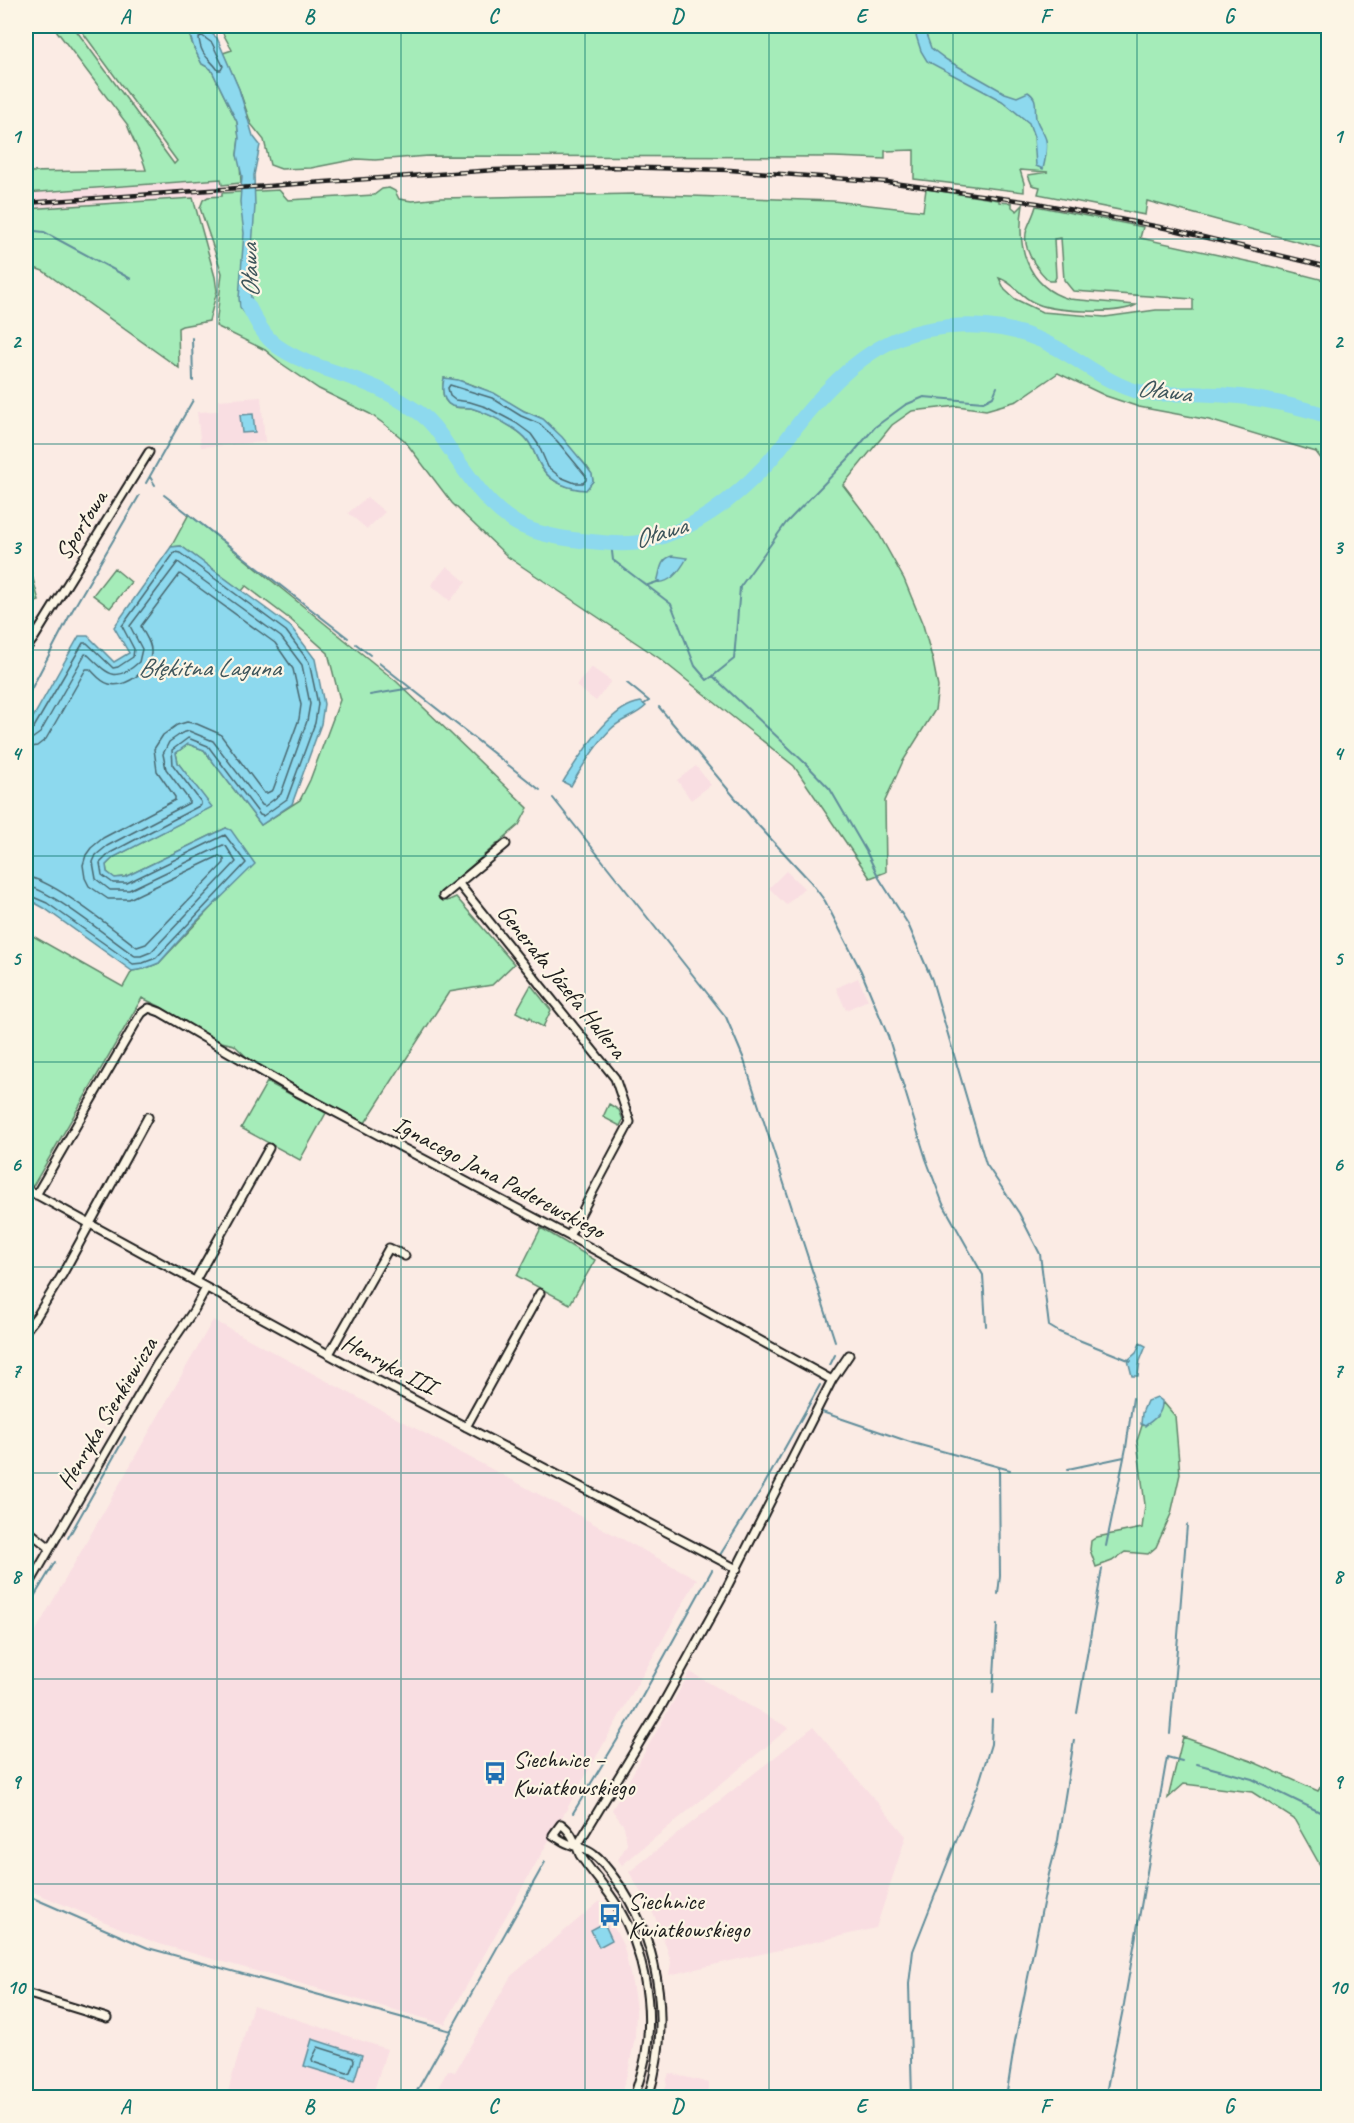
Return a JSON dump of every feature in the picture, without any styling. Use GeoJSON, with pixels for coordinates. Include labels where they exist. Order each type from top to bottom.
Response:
{"type":"FeatureCollection","features":[{"type":"Feature","properties":{"kind":"street","name":"Sportowa"},"geometry":{"type":"LineString","coordinates":[[26,648],[149,452]]}},
{"type":"Feature","properties":{"kind":"street"},"geometry":{"type":"LineString","coordinates":[[443,896],[506,844]]}},
{"type":"Feature","properties":{"kind":"street","name":"Generała Józefa Hallera"},"geometry":{"type":"LineString","coordinates":[[459,884],[615,1078],[630,1122],[569,1236]]}},
{"type":"Feature","properties":{"kind":"street","name":"Ignacego Jana Paderewskiego"},"geometry":{"type":"LineString","coordinates":[[36,1195],[138,1018],[149,1008],[297,1092],[569,1236],[832,1380]]}},
{"type":"Feature","properties":{"kind":"street"},"geometry":{"type":"LineString","coordinates":[[26,1330],[38,1316],[148,1117]]}},
{"type":"Feature","properties":{"kind":"street"},"geometry":{"type":"LineString","coordinates":[[195,1281],[268,1148]]}},
{"type":"Feature","properties":{"kind":"street","name":"Henryka III"},"geometry":{"type":"LineString","coordinates":[[26,1189],[329,1354],[737,1569]]}},
{"type":"Feature","properties":{"kind":"street"},"geometry":{"type":"LineString","coordinates":[[329,1354],[389,1248],[405,1256]]}},
{"type":"Feature","properties":{"kind":"street","name":"Henryka Sienkiewicza"},"geometry":{"type":"LineString","coordinates":[[26,1590],[157,1364],[194,1310],[206,1288]]}},
{"type":"Feature","properties":{"kind":"street"},"geometry":{"type":"LineString","coordinates":[[466,1426],[540,1293]]}},
{"type":"Feature","properties":{"kind":"street"},"geometry":{"type":"LineString","coordinates":[[577,1846],[661,1707],[737,1569],[832,1380],[849,1355]]}},
{"type":"Feature","properties":{"kind":"street"},"geometry":{"type":"LineString","coordinates":[[26,1529],[50,1548]]}},
{"type":"Feature","properties":{"kind":"street"},"geometry":{"type":"LineString","coordinates":[[577,1846],[586,1865],[619,1908],[630,1932],[645,1977],[648,2008],[646,2053],[634,2097]]}},
{"type":"Feature","properties":{"kind":"street"},"geometry":{"type":"LineString","coordinates":[[577,1846],[594,1855],[609,1869],[633,1907],[652,1956],[658,1979],[661,2032],[656,2067],[648,2097]]}},
{"type":"Feature","properties":{"kind":"street"},"geometry":{"type":"LineString","coordinates":[[26,1993],[107,2018]]}},
{"type":"Feature","properties":{"kind":"shaded area"},"geometry":{"type":"Polygon","coordinates":[[[222,179],[223,196],[26,209],[26,193],[222,179]]]}},
{"type":"Feature","properties":{"kind":"shaded area"},"geometry":{"type":"Polygon","coordinates":[[[261,397],[265,442],[201,447],[197,412],[218,411],[218,400],[261,397]]]}},
{"type":"Feature","properties":{"kind":"shaded area"},"geometry":{"type":"Polygon","coordinates":[[[367,497],[385,512],[367,529],[348,513],[367,497]]]}},
{"type":"Feature","properties":{"kind":"shaded area"},"geometry":{"type":"Polygon","coordinates":[[[447,566],[466,582],[450,601],[431,585],[447,566]]]}},
{"type":"Feature","properties":{"kind":"shaded area"},"geometry":{"type":"Polygon","coordinates":[[[591,667],[611,681],[596,701],[576,686],[591,667]]]}},
{"type":"Feature","properties":{"kind":"shaded area"},"geometry":{"type":"Polygon","coordinates":[[[696,766],[711,785],[691,800],[677,780],[696,766]]]}},
{"type":"Feature","properties":{"kind":"shaded area"},"geometry":{"type":"Polygon","coordinates":[[[786,871],[804,888],[786,905],[769,888],[786,871]]]}},
{"type":"Feature","properties":{"kind":"shaded area"},"geometry":{"type":"Polygon","coordinates":[[[858,978],[868,1000],[846,1010],[836,988],[858,978]]]}},
{"type":"Feature","properties":{"kind":"shaded area"},"geometry":{"type":"Polygon","coordinates":[[[213,1320],[697,1579],[445,2024],[156,1943],[26,1889],[26,1648],[213,1320]]]}},
{"type":"Feature","properties":{"kind":"shaded area"},"geometry":{"type":"Polygon","coordinates":[[[690,1672],[789,1728],[622,1865],[618,1860],[627,1844],[624,1826],[612,1810],[690,1672]]]}},
{"type":"Feature","properties":{"kind":"shaded area"},"geometry":{"type":"Polygon","coordinates":[[[813,1727],[906,1836],[876,1928],[669,1975],[671,1962],[655,1917],[629,1872],[813,1727]]]}},
{"type":"Feature","properties":{"kind":"shaded area"},"geometry":{"type":"Polygon","coordinates":[[[600,1901],[624,1947],[636,2010],[635,2037],[620,2097],[432,2098],[448,2070],[455,2072],[511,1976],[600,1901]]]}},
{"type":"Feature","properties":{"kind":"shaded area"},"geometry":{"type":"Polygon","coordinates":[[[253,2005],[387,2049],[372,2097],[226,2098],[253,2005]]]}},
{"type":"Feature","properties":{"kind":"shaded area"},"geometry":{"type":"Polygon","coordinates":[[[669,2073],[709,2083],[706,2097],[661,2097],[667,2085],[669,2073]]]}},
{"type":"Feature","properties":{"kind":"green space"},"geometry":{"type":"Polygon","coordinates":[[[53,26],[73,26],[174,164],[177,161],[78,26],[186,26],[202,64],[211,69],[237,122],[239,138],[237,155],[240,163],[241,183],[222,185],[221,179],[26,193],[26,172],[146,170],[127,124],[53,26]]]}},
{"type":"Feature","properties":{"kind":"green space"},"geometry":{"type":"Polygon","coordinates":[[[219,26],[1328,26],[1328,250],[1147,201],[1145,215],[1038,194],[1040,187],[1032,185],[1028,175],[1048,172],[1020,170],[1024,192],[914,179],[914,150],[885,151],[885,159],[428,156],[357,159],[311,168],[281,169],[270,165],[264,140],[251,124],[223,53],[232,50],[219,26]]]}},
{"type":"Feature","properties":{"kind":"green space"},"geometry":{"type":"Polygon","coordinates":[[[389,188],[395,191],[399,199],[412,201],[441,198],[633,194],[833,201],[923,211],[926,189],[999,200],[999,202],[1012,203],[1012,207],[1017,211],[1023,205],[1021,234],[1023,249],[1027,262],[1043,285],[1054,293],[1069,299],[1136,305],[1100,311],[1054,308],[1033,302],[999,278],[1005,290],[1015,299],[1042,312],[1105,317],[1156,310],[1193,310],[1193,299],[1073,291],[1064,280],[1061,238],[1054,239],[1056,277],[1054,281],[1049,281],[1035,264],[1026,243],[1027,229],[1036,206],[1143,227],[1140,238],[1328,281],[1328,468],[1316,452],[1209,420],[1139,407],[1106,396],[1058,373],[1017,401],[986,410],[957,406],[912,411],[892,425],[843,485],[875,527],[904,579],[923,625],[938,687],[935,710],[903,761],[885,801],[886,872],[870,878],[794,766],[659,658],[508,557],[452,503],[404,440],[384,424],[370,414],[319,389],[265,350],[216,326],[222,273],[200,208],[203,200],[208,197],[222,196],[222,193],[279,190],[288,200],[374,195],[382,189],[389,188]],[[444,378],[443,394],[448,404],[482,412],[520,433],[529,442],[538,462],[550,478],[567,486],[586,489],[593,481],[586,465],[543,419],[486,390],[444,378]]]}},
{"type":"Feature","properties":{"kind":"green space"},"geometry":{"type":"Polygon","coordinates":[[[193,198],[217,291],[209,321],[178,328],[179,368],[43,271],[26,265],[26,209],[193,198]]]}},
{"type":"Feature","properties":{"kind":"green space"},"geometry":{"type":"Polygon","coordinates":[[[189,514],[397,682],[528,808],[519,825],[440,893],[447,901],[456,897],[514,964],[492,985],[449,992],[365,1123],[259,1069],[234,1045],[213,1040],[142,998],[33,1186],[26,1181],[26,932],[123,987],[132,971],[159,963],[218,900],[226,828],[125,877],[114,878],[107,872],[106,865],[114,857],[211,807],[178,763],[176,753],[188,744],[204,750],[261,825],[300,800],[310,780],[340,700],[328,653],[291,620],[246,586],[242,591],[181,546],[171,547],[189,514]]]}},
{"type":"Feature","properties":{"kind":"green space"},"geometry":{"type":"Polygon","coordinates":[[[26,553],[39,601],[26,605],[26,553]]]}},
{"type":"Feature","properties":{"kind":"green space"},"geometry":{"type":"Polygon","coordinates":[[[114,568],[131,582],[110,608],[93,595],[114,568]]]}},
{"type":"Feature","properties":{"kind":"green space"},"geometry":{"type":"Polygon","coordinates":[[[531,985],[551,1010],[543,1027],[532,1021],[530,1017],[529,1019],[516,1012],[531,985]]]}},
{"type":"Feature","properties":{"kind":"green space"},"geometry":{"type":"Polygon","coordinates":[[[267,1082],[326,1113],[300,1160],[241,1128],[267,1082]]]}},
{"type":"Feature","properties":{"kind":"green space"},"geometry":{"type":"Polygon","coordinates":[[[609,1104],[619,1110],[623,1120],[620,1126],[603,1117],[609,1104]]]}},
{"type":"Feature","properties":{"kind":"green space"},"geometry":{"type":"Polygon","coordinates":[[[541,1228],[595,1260],[570,1304],[517,1276],[541,1228]]]}},
{"type":"Feature","properties":{"kind":"green space"},"geometry":{"type":"Polygon","coordinates":[[[1164,1403],[1175,1416],[1180,1474],[1171,1514],[1156,1547],[1148,1554],[1125,1552],[1112,1561],[1096,1567],[1090,1550],[1091,1541],[1097,1537],[1142,1528],[1145,1505],[1137,1441],[1146,1413],[1164,1403]]]}},
{"type":"Feature","properties":{"kind":"green space"},"geometry":{"type":"Polygon","coordinates":[[[1183,1737],[1251,1761],[1318,1791],[1328,1774],[1328,1876],[1294,1819],[1252,1792],[1184,1784],[1168,1798],[1183,1737]]]}},
{"type":"Feature","properties":{"kind":"water"},"geometry":{"type":"Polygon","coordinates":[[[187,26],[202,26],[217,38],[239,89],[253,136],[260,145],[254,175],[255,206],[249,287],[253,307],[260,320],[253,324],[240,307],[239,298],[244,233],[240,202],[242,176],[237,155],[239,138],[237,122],[211,69],[202,64],[187,26]]]}},
{"type":"Feature","properties":{"kind":"water"},"geometry":{"type":"Polygon","coordinates":[[[913,26],[923,26],[931,48],[947,60],[1005,93],[1017,97],[1028,92],[1031,95],[1035,100],[1037,121],[1046,140],[1043,169],[1036,166],[1034,137],[1029,123],[1002,101],[927,61],[921,51],[913,26]]]}},
{"type":"Feature","properties":{"kind":"water"},"geometry":{"type":"Polygon","coordinates":[[[444,378],[458,380],[494,393],[524,411],[543,419],[562,437],[586,466],[592,474],[593,481],[586,490],[567,487],[550,478],[538,462],[529,442],[520,433],[482,412],[448,404],[443,394],[444,378]]]}},
{"type":"Feature","properties":{"kind":"water"},"geometry":{"type":"Polygon","coordinates":[[[253,414],[255,432],[242,433],[240,415],[253,414]]]}},
{"type":"Feature","properties":{"kind":"water","name":"Błękitna Laguna"},"geometry":{"type":"Polygon","coordinates":[[[181,546],[291,627],[315,659],[324,704],[321,724],[292,804],[261,825],[204,750],[188,744],[176,753],[178,763],[212,807],[114,857],[106,865],[107,872],[115,878],[125,877],[226,828],[231,830],[255,864],[193,925],[159,963],[132,971],[44,908],[26,898],[26,730],[79,636],[88,636],[114,662],[129,653],[114,627],[171,547],[181,546]]]}},
{"type":"Feature","properties":{"kind":"water"},"geometry":{"type":"Polygon","coordinates":[[[672,556],[687,558],[671,578],[657,582],[661,566],[672,556]]]}},
{"type":"Feature","properties":{"kind":"water"},"geometry":{"type":"Polygon","coordinates":[[[641,702],[646,706],[610,730],[589,757],[571,786],[563,782],[589,743],[608,721],[630,705],[641,702]]]}},
{"type":"Feature","properties":{"kind":"water"},"geometry":{"type":"Polygon","coordinates":[[[1140,1343],[1146,1346],[1140,1361],[1138,1376],[1132,1376],[1128,1360],[1136,1353],[1140,1343]]]}},
{"type":"Feature","properties":{"kind":"water"},"geometry":{"type":"Polygon","coordinates":[[[1157,1397],[1162,1401],[1159,1413],[1145,1426],[1141,1424],[1142,1413],[1147,1401],[1157,1397]]]}},
{"type":"Feature","properties":{"kind":"water"},"geometry":{"type":"Polygon","coordinates":[[[604,1923],[612,1940],[599,1947],[591,1930],[604,1923]]]}},
{"type":"Feature","properties":{"kind":"water"},"geometry":{"type":"Polygon","coordinates":[[[312,2039],[362,2055],[354,2081],[304,2066],[312,2039]]]}},
{"type":"Feature","properties":{"kind":"waterway"},"geometry":{"type":"LineString","coordinates":[[26,230],[44,232],[131,279]]}},
{"type":"Feature","properties":{"kind":"waterway","name":"Oława"},"geometry":{"type":"LineString","coordinates":[[248,305],[260,327],[277,346],[308,362],[379,389],[425,418],[440,434],[479,489],[496,508],[516,523],[555,537],[586,541],[622,544],[647,541],[680,530],[711,513],[764,467],[836,381],[877,349],[909,334],[926,330],[965,326],[1002,328],[1055,347],[1104,377],[1132,390],[1155,394],[1203,394],[1251,398],[1298,407],[1328,416]]}},
{"type":"Feature","properties":{"kind":"waterway"},"geometry":{"type":"LineString","coordinates":[[192,338],[193,381]]}},
{"type":"Feature","properties":{"kind":"waterway"},"geometry":{"type":"LineString","coordinates":[[713,676],[734,659],[740,587],[786,523],[848,459],[875,427],[905,405],[924,397],[983,402],[993,397],[997,387]]}},
{"type":"Feature","properties":{"kind":"waterway"},"geometry":{"type":"LineString","coordinates":[[146,483],[193,400]]}},
{"type":"Feature","properties":{"kind":"waterway"},"geometry":{"type":"LineString","coordinates":[[150,477],[155,485]]}},
{"type":"Feature","properties":{"kind":"waterway"},"geometry":{"type":"LineString","coordinates":[[164,495],[348,638]]}},
{"type":"Feature","properties":{"kind":"waterway"},"geometry":{"type":"LineString","coordinates":[[26,699],[72,611],[139,496]]}},
{"type":"Feature","properties":{"kind":"waterway"},"geometry":{"type":"LineString","coordinates":[[611,543],[613,560],[671,604],[695,666],[707,680],[713,676],[830,789],[879,878],[908,924],[932,980],[986,1164],[1019,1213],[1040,1254],[1049,1326],[1131,1361]]}},
{"type":"Feature","properties":{"kind":"waterway"},"geometry":{"type":"LineString","coordinates":[[648,585],[660,581]]}},
{"type":"Feature","properties":{"kind":"waterway"},"geometry":{"type":"LineString","coordinates":[[356,644],[370,655]]}},
{"type":"Feature","properties":{"kind":"waterway"},"geometry":{"type":"LineString","coordinates":[[379,663],[540,790]]}},
{"type":"Feature","properties":{"kind":"waterway"},"geometry":{"type":"LineString","coordinates":[[627,683],[649,701],[644,704]]}},
{"type":"Feature","properties":{"kind":"waterway"},"geometry":{"type":"LineString","coordinates":[[370,695],[411,688]]}},
{"type":"Feature","properties":{"kind":"waterway"},"geometry":{"type":"LineString","coordinates":[[659,707],[825,901],[861,971],[888,1036],[926,1159],[943,1204],[983,1275],[986,1326]]}},
{"type":"Feature","properties":{"kind":"waterway"},"geometry":{"type":"LineString","coordinates":[[553,798],[726,1017],[743,1057],[835,1341]]}},
{"type":"Feature","properties":{"kind":"waterway"},"geometry":{"type":"LineString","coordinates":[[830,1365],[835,1355]]}},
{"type":"Feature","properties":{"kind":"waterway"},"geometry":{"type":"LineString","coordinates":[[720,1555],[764,1485],[820,1385]]}},
{"type":"Feature","properties":{"kind":"waterway"},"geometry":{"type":"LineString","coordinates":[[1106,1546],[1126,1448],[1133,1398]]}},
{"type":"Feature","properties":{"kind":"waterway"},"geometry":{"type":"LineString","coordinates":[[822,1412],[913,1443],[1010,1470]]}},
{"type":"Feature","properties":{"kind":"waterway"},"geometry":{"type":"LineString","coordinates":[[68,1538],[125,1437]]}},
{"type":"Feature","properties":{"kind":"waterway"},"geometry":{"type":"LineString","coordinates":[[1068,1469],[1124,1457]]}},
{"type":"Feature","properties":{"kind":"waterway"},"geometry":{"type":"LineString","coordinates":[[998,1594],[1000,1576],[999,1468]]}},
{"type":"Feature","properties":{"kind":"waterway"},"geometry":{"type":"LineString","coordinates":[[1170,1734],[1187,1525]]}},
{"type":"Feature","properties":{"kind":"waterway"},"geometry":{"type":"LineString","coordinates":[[26,1610],[55,1562]]}},
{"type":"Feature","properties":{"kind":"waterway"},"geometry":{"type":"LineString","coordinates":[[1077,1713],[1102,1569]]}},
{"type":"Feature","properties":{"kind":"waterway"},"geometry":{"type":"LineString","coordinates":[[573,1813],[631,1717],[712,1570]]}},
{"type":"Feature","properties":{"kind":"waterway"},"geometry":{"type":"LineString","coordinates":[[993,1693],[997,1625]]}},
{"type":"Feature","properties":{"kind":"waterway"},"geometry":{"type":"LineString","coordinates":[[912,2098],[909,1984],[913,1951],[979,1783],[991,1744],[992,1719]]}},
{"type":"Feature","properties":{"kind":"waterway"},"geometry":{"type":"LineString","coordinates":[[1006,2098],[1015,2041],[1058,1840],[1074,1740]]}},
{"type":"Feature","properties":{"kind":"waterway"},"geometry":{"type":"LineString","coordinates":[[1105,2098],[1124,2004],[1167,1757],[1182,1761]]}},
{"type":"Feature","properties":{"kind":"waterway"},"geometry":{"type":"LineString","coordinates":[[1197,1764],[1252,1779],[1328,1816]]}},
{"type":"Feature","properties":{"kind":"waterway"},"geometry":{"type":"LineString","coordinates":[[1323,1790],[1328,1780]]}},
{"type":"Feature","properties":{"kind":"waterway"},"geometry":{"type":"LineString","coordinates":[[413,2098],[545,1862]]}},
{"type":"Feature","properties":{"kind":"waterway"},"geometry":{"type":"LineString","coordinates":[[26,1895],[148,1948],[451,2031]]}},
{"type":"Feature","properties":{"kind":"railway"},"geometry":{"type":"LineString","coordinates":[[26,203],[495,170],[612,167],[730,170],[887,182],[1037,203],[1170,229],[1328,267]]}},
{"type":"Feature","properties":{"kind":"place","name":"Siechnice – Kwiatkowskiego"},"geometry":{"type":"Point","coordinates":[495,1773]}},
{"type":"Feature","properties":{"kind":"place","name":"Siechnice Kwiatkowskiego"},"geometry":{"type":"Point","coordinates":[610,1915]}}]}
